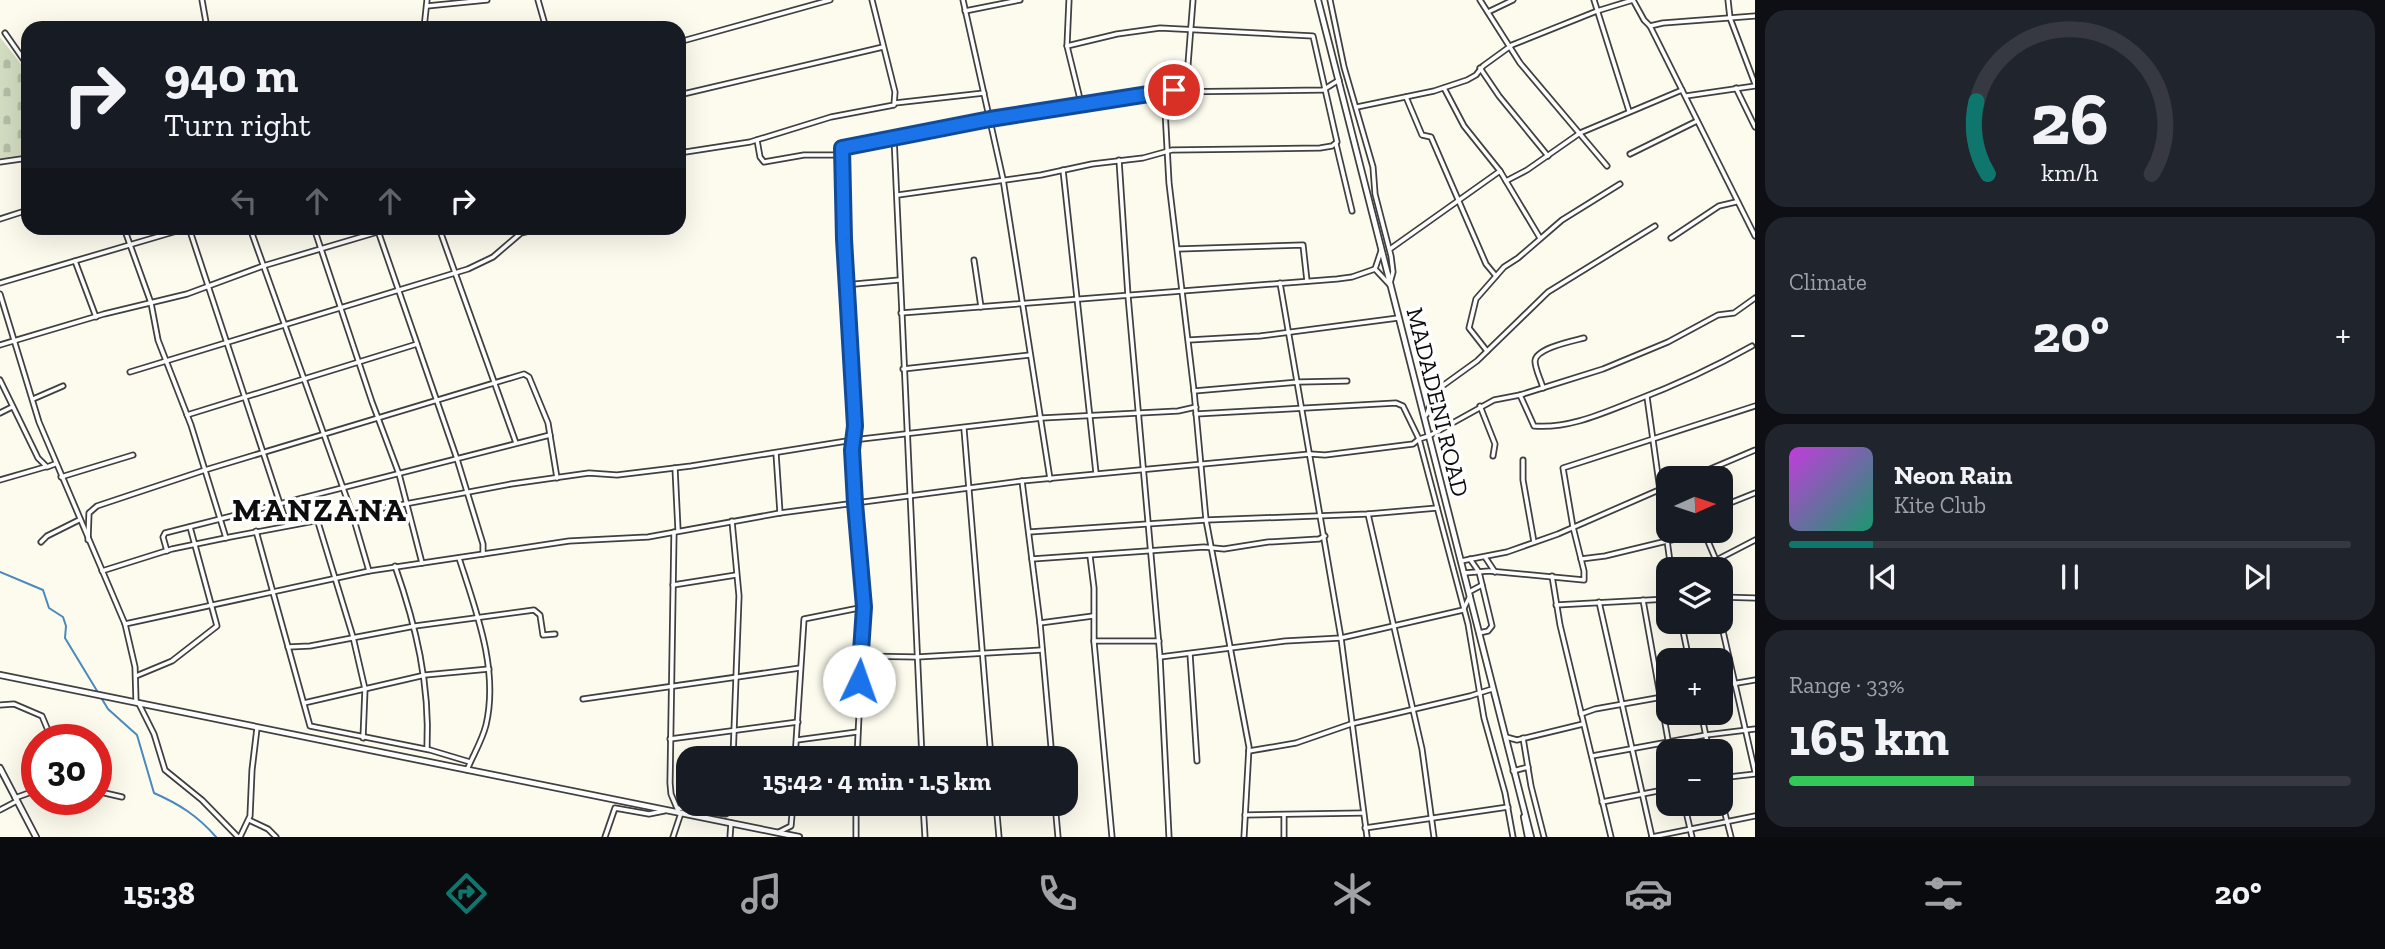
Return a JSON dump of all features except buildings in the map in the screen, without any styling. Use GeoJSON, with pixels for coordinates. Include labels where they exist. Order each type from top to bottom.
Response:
{"type":"FeatureCollection","features":[{"type":"Feature","properties":{"kind":"street"},"geometry":{"type":"LineString","coordinates":[[202,0],[206,21]]}},
{"type":"Feature","properties":{"kind":"street"},"geometry":{"type":"LineString","coordinates":[[425,21],[427,0]]}},
{"type":"Feature","properties":{"kind":"street"},"geometry":{"type":"LineString","coordinates":[[428,6],[487,0]]}},
{"type":"Feature","properties":{"kind":"street"},"geometry":{"type":"LineString","coordinates":[[538,0],[543,21]]}},
{"type":"Feature","properties":{"kind":"street"},"geometry":{"type":"LineString","coordinates":[[686,40],[830,0]]}},
{"type":"Feature","properties":{"kind":"street"},"geometry":{"type":"LineString","coordinates":[[872,0],[895,92],[895,103]]}},
{"type":"Feature","properties":{"kind":"street"},"geometry":{"type":"LineString","coordinates":[[963,0],[1003,179],[1050,478]]}},
{"type":"Feature","properties":{"kind":"street"},"geometry":{"type":"LineString","coordinates":[[965,11],[1020,0]]}},
{"type":"Feature","properties":{"kind":"street"},"geometry":{"type":"LineString","coordinates":[[1069,0],[1067,46],[1081,103]]}},
{"type":"Feature","properties":{"kind":"street"},"geometry":{"type":"LineString","coordinates":[[1186,90],[1193,0]]}},
{"type":"Feature","properties":{"kind":"street","name":"MADADENI ROAD"},"geometry":{"type":"LineString","coordinates":[[1318,0],[1530,837]]}},
{"type":"Feature","properties":{"kind":"street"},"geometry":{"type":"LineString","coordinates":[[1330,0],[1344,67],[1373,167],[1375,194],[1393,267],[1390,285]]}},
{"type":"Feature","properties":{"kind":"street"},"geometry":{"type":"LineString","coordinates":[[1480,0],[1508,47],[1607,166]]}},
{"type":"Feature","properties":{"kind":"street"},"geometry":{"type":"LineString","coordinates":[[1488,12],[1513,0]]}},
{"type":"Feature","properties":{"kind":"street"},"geometry":{"type":"LineString","coordinates":[[1594,0],[1629,111]]}},
{"type":"Feature","properties":{"kind":"street"},"geometry":{"type":"LineString","coordinates":[[1357,107],[1444,88],[1473,78],[1480,68],[1508,47],[1597,10],[1633,0],[1650,26],[1755,236]]}},
{"type":"Feature","properties":{"kind":"street"},"geometry":{"type":"LineString","coordinates":[[1686,96],[1755,85],[1730,18],[1728,0]]}},
{"type":"Feature","properties":{"kind":"street"},"geometry":{"type":"LineString","coordinates":[[1650,26],[1755,16]]}},
{"type":"Feature","properties":{"kind":"street"},"geometry":{"type":"LineString","coordinates":[[1067,46],[1149,29],[1191,28],[1313,36],[1352,211]]}},
{"type":"Feature","properties":{"kind":"street"},"geometry":{"type":"LineString","coordinates":[[5,33],[21,56]]}},
{"type":"Feature","properties":{"kind":"street"},"geometry":{"type":"LineString","coordinates":[[686,93],[883,47]]}},
{"type":"Feature","properties":{"kind":"street"},"geometry":{"type":"LineString","coordinates":[[1480,68],[1548,156]]}},
{"type":"Feature","properties":{"kind":"street"},"geometry":{"type":"LineString","coordinates":[[857,746],[864,607],[855,503],[855,426],[841,155],[844,147],[1081,103],[1186,90],[1325,90],[1339,80]]}},
{"type":"Feature","properties":{"kind":"street"},"geometry":{"type":"LineString","coordinates":[[1444,88],[1464,126],[1500,171],[1540,238]]}},
{"type":"Feature","properties":{"kind":"street"},"geometry":{"type":"LineString","coordinates":[[1736,88],[1755,127]]}},
{"type":"Feature","properties":{"kind":"street"},"geometry":{"type":"LineString","coordinates":[[1506,181],[1580,133],[1682,90]]}},
{"type":"Feature","properties":{"kind":"street"},"geometry":{"type":"LineString","coordinates":[[1164,92],[1167,151],[1206,520],[1249,751],[1244,837]]}},
{"type":"Feature","properties":{"kind":"street"},"geometry":{"type":"LineString","coordinates":[[686,152],[757,140],[831,117],[892,106],[895,103],[984,93]]}},
{"type":"Feature","properties":{"kind":"street"},"geometry":{"type":"LineString","coordinates":[[1406,97],[1422,135],[1431,137],[1486,264],[1496,276]]}},
{"type":"Feature","properties":{"kind":"street"},"geometry":{"type":"LineString","coordinates":[[1630,154],[1697,121]]}},
{"type":"Feature","properties":{"kind":"street"},"geometry":{"type":"LineString","coordinates":[[894,137],[921,746]]}},
{"type":"Feature","properties":{"kind":"street"},"geometry":{"type":"LineString","coordinates":[[757,140],[760,159],[764,162],[804,155],[841,155]]}},
{"type":"Feature","properties":{"kind":"street"},"geometry":{"type":"LineString","coordinates":[[898,195],[1151,157],[1167,151],[1320,148],[1336,144]]}},
{"type":"Feature","properties":{"kind":"street"},"geometry":{"type":"LineString","coordinates":[[0,162],[21,159]]}},
{"type":"Feature","properties":{"kind":"street"},"geometry":{"type":"LineString","coordinates":[[1119,160],[1128,296],[1159,641],[1169,837]]}},
{"type":"Feature","properties":{"kind":"street"},"geometry":{"type":"LineString","coordinates":[[1063,170],[1096,473]]}},
{"type":"Feature","properties":{"kind":"street"},"geometry":{"type":"LineString","coordinates":[[1390,249],[1500,171]]}},
{"type":"Feature","properties":{"kind":"street"},"geometry":{"type":"LineString","coordinates":[[1487,351],[1470,331],[1476,299],[1496,276],[1562,220],[1620,184]]}},
{"type":"Feature","properties":{"kind":"street"},"geometry":{"type":"LineString","coordinates":[[1671,238],[1719,206],[1736,202]]}},
{"type":"Feature","properties":{"kind":"street"},"geometry":{"type":"LineString","coordinates":[[0,219],[21,212]]}},
{"type":"Feature","properties":{"kind":"street"},"geometry":{"type":"LineString","coordinates":[[1424,417],[1434,392],[1487,351],[1548,292],[1655,226]]}},
{"type":"Feature","properties":{"kind":"street"},"geometry":{"type":"LineString","coordinates":[[127,235],[151,303],[153,325],[187,415],[226,538]]}},
{"type":"Feature","properties":{"kind":"street"},"geometry":{"type":"LineString","coordinates":[[0,283],[163,235]]}},
{"type":"Feature","properties":{"kind":"street"},"geometry":{"type":"LineString","coordinates":[[190,235],[265,452],[287,525]]}},
{"type":"Feature","properties":{"kind":"street"},"geometry":{"type":"LineString","coordinates":[[252,235],[344,489],[369,571]]}},
{"type":"Feature","properties":{"kind":"street"},"geometry":{"type":"LineString","coordinates":[[316,235],[399,474],[422,563]]}},
{"type":"Feature","properties":{"kind":"street"},"geometry":{"type":"LineString","coordinates":[[0,345],[208,287],[263,266],[361,235]]}},
{"type":"Feature","properties":{"kind":"street"},"geometry":{"type":"LineString","coordinates":[[379,235],[457,459],[483,544],[483,554]]}},
{"type":"Feature","properties":{"kind":"street"},"geometry":{"type":"LineString","coordinates":[[442,235],[516,443]]}},
{"type":"Feature","properties":{"kind":"street"},"geometry":{"type":"LineString","coordinates":[[130,372],[455,272],[486,261],[518,235]]}},
{"type":"Feature","properties":{"kind":"street"},"geometry":{"type":"LineString","coordinates":[[1178,249],[1303,245],[1307,281]]}},
{"type":"Feature","properties":{"kind":"street"},"geometry":{"type":"LineString","coordinates":[[1375,269],[1381,250]]}},
{"type":"Feature","properties":{"kind":"street"},"geometry":{"type":"LineString","coordinates":[[974,260],[981,307]]}},
{"type":"Feature","properties":{"kind":"street"},"geometry":{"type":"LineString","coordinates":[[75,261],[96,317]]}},
{"type":"Feature","properties":{"kind":"street"},"geometry":{"type":"LineString","coordinates":[[901,313],[1352,277],[1375,269]]}},
{"type":"Feature","properties":{"kind":"street"},"geometry":{"type":"LineString","coordinates":[[1375,269],[1390,285]]}},
{"type":"Feature","properties":{"kind":"street"},"geometry":{"type":"LineString","coordinates":[[847,288],[855,284],[899,280]]}},
{"type":"Feature","properties":{"kind":"street"},"geometry":{"type":"LineString","coordinates":[[1280,283],[1325,536],[1367,837]]}},
{"type":"Feature","properties":{"kind":"street"},"geometry":{"type":"LineString","coordinates":[[0,294],[55,464],[124,624],[136,676],[137,701],[155,734],[165,770],[202,800],[239,837],[249,820],[257,728]]}},
{"type":"Feature","properties":{"kind":"street"},"geometry":{"type":"LineString","coordinates":[[124,624],[272,590],[395,566],[569,541],[630,539],[780,513],[1022,481],[1310,454],[1325,455],[1409,445],[1494,400],[1520,395],[1603,369],[1668,342],[1718,315],[1734,313],[1755,298]]}},
{"type":"Feature","properties":{"kind":"street"},"geometry":{"type":"LineString","coordinates":[[1189,340],[1260,336],[1398,318]]}},
{"type":"Feature","properties":{"kind":"street"},"geometry":{"type":"LineString","coordinates":[[1544,388],[1535,362],[1537,356],[1544,350],[1584,338]]}},
{"type":"Feature","properties":{"kind":"street"},"geometry":{"type":"LineString","coordinates":[[187,415],[417,344]]}},
{"type":"Feature","properties":{"kind":"street"},"geometry":{"type":"LineString","coordinates":[[1520,395],[1533,424],[1537,427],[1599,416],[1697,376],[1752,346]]}},
{"type":"Feature","properties":{"kind":"street"},"geometry":{"type":"LineString","coordinates":[[903,369],[1030,355]]}},
{"type":"Feature","properties":{"kind":"street"},"geometry":{"type":"LineString","coordinates":[[88,540],[88,521],[92,508],[205,470],[527,374],[544,413],[557,478]]}},
{"type":"Feature","properties":{"kind":"street"},"geometry":{"type":"LineString","coordinates":[[0,380],[38,458],[47,467]]}},
{"type":"Feature","properties":{"kind":"street"},"geometry":{"type":"LineString","coordinates":[[1194,391],[1299,382],[1347,381]]}},
{"type":"Feature","properties":{"kind":"street"},"geometry":{"type":"LineString","coordinates":[[33,399],[63,386]]}},
{"type":"Feature","properties":{"kind":"street"},"geometry":{"type":"LineString","coordinates":[[1647,397],[1657,466]]}},
{"type":"Feature","properties":{"kind":"street"},"geometry":{"type":"LineString","coordinates":[[1196,414],[1399,403],[1403,406],[1419,439],[1474,652],[1486,729],[1508,807],[1513,837]]}},
{"type":"Feature","properties":{"kind":"street"},"geometry":{"type":"LineString","coordinates":[[1464,573],[1495,572],[1584,580],[1563,468],[1755,406]]}},
{"type":"Feature","properties":{"kind":"street"},"geometry":{"type":"LineString","coordinates":[[0,413],[12,407]]}},
{"type":"Feature","properties":{"kind":"street"},"geometry":{"type":"LineString","coordinates":[[102,571],[167,551],[256,531],[501,485],[589,473],[617,475],[675,468],[907,433],[1042,418],[1178,411],[1196,407]]}},
{"type":"Feature","properties":{"kind":"street"},"geometry":{"type":"LineString","coordinates":[[1480,407],[1495,444],[1493,456]]}},
{"type":"Feature","properties":{"kind":"street"},"geometry":{"type":"LineString","coordinates":[[964,428],[990,746]]}},
{"type":"Feature","properties":{"kind":"street"},"geometry":{"type":"LineString","coordinates":[[167,551],[163,534],[550,435]]}},
{"type":"Feature","properties":{"kind":"street"},"geometry":{"type":"LineString","coordinates":[[1717,466],[1755,450]]}},
{"type":"Feature","properties":{"kind":"street"},"geometry":{"type":"LineString","coordinates":[[776,453],[780,513]]}},
{"type":"Feature","properties":{"kind":"street"},"geometry":{"type":"LineString","coordinates":[[61,477],[133,456]]}},
{"type":"Feature","properties":{"kind":"street"},"geometry":{"type":"LineString","coordinates":[[1523,460],[1523,480],[1534,542]]}},
{"type":"Feature","properties":{"kind":"street"},"geometry":{"type":"LineString","coordinates":[[0,481],[55,464]]}},
{"type":"Feature","properties":{"kind":"street"},"geometry":{"type":"LineString","coordinates":[[675,468],[670,789],[676,804]]}},
{"type":"Feature","properties":{"kind":"street"},"geometry":{"type":"LineString","coordinates":[[1022,481],[1040,623],[1051,746]]}},
{"type":"Feature","properties":{"kind":"street"},"geometry":{"type":"LineString","coordinates":[[1461,561],[1507,552],[1656,491]]}},
{"type":"Feature","properties":{"kind":"street"},"geometry":{"type":"LineString","coordinates":[[1733,502],[1755,493]]}},
{"type":"Feature","properties":{"kind":"street"},"geometry":{"type":"LineString","coordinates":[[1028,532],[1206,520],[1321,517],[1437,508]]}},
{"type":"Feature","properties":{"kind":"street"},"geometry":{"type":"LineString","coordinates":[[1368,514],[1425,765],[1434,837]]}},
{"type":"Feature","properties":{"kind":"street"},"geometry":{"type":"LineString","coordinates":[[317,519],[353,637],[365,689],[363,738]]}},
{"type":"Feature","properties":{"kind":"street"},"geometry":{"type":"LineString","coordinates":[[41,542],[47,536],[79,520]]}},
{"type":"Feature","properties":{"kind":"street"},"geometry":{"type":"LineString","coordinates":[[732,521],[739,596],[733,746]]}},
{"type":"Feature","properties":{"kind":"street"},"geometry":{"type":"LineString","coordinates":[[136,676],[172,661],[212,632],[218,624],[190,527]]}},
{"type":"Feature","properties":{"kind":"street"},"geometry":{"type":"LineString","coordinates":[[256,531],[310,726],[427,749],[470,762]]}},
{"type":"Feature","properties":{"kind":"street"},"geometry":{"type":"LineString","coordinates":[[1032,559],[1232,548],[1254,543],[1319,539],[1325,536]]}},
{"type":"Feature","properties":{"kind":"street"},"geometry":{"type":"LineString","coordinates":[[1722,557],[1755,540]]}},
{"type":"Feature","properties":{"kind":"street"},"geometry":{"type":"LineString","coordinates":[[1581,559],[1605,556],[1656,543]]}},
{"type":"Feature","properties":{"kind":"street"},"geometry":{"type":"LineString","coordinates":[[1090,556],[1094,589],[1094,642],[1112,837]]}},
{"type":"Feature","properties":{"kind":"street"},"geometry":{"type":"LineString","coordinates":[[1484,556],[1495,572]]}},
{"type":"Feature","properties":{"kind":"street"},"geometry":{"type":"LineString","coordinates":[[459,558],[478,619],[489,669],[486,726],[467,769]]}},
{"type":"Feature","properties":{"kind":"street"},"geometry":{"type":"LineString","coordinates":[[1470,559],[1479,572],[1492,626],[1488,631],[1479,633]]}},
{"type":"Feature","properties":{"kind":"street"},"geometry":{"type":"LineString","coordinates":[[395,566],[415,626],[425,675],[427,749]]}},
{"type":"Feature","properties":{"kind":"street"},"geometry":{"type":"LineString","coordinates":[[673,585],[736,575]]}},
{"type":"Feature","properties":{"kind":"street"},"geometry":{"type":"LineString","coordinates":[[1552,576],[1556,605],[1611,837]]}},
{"type":"Feature","properties":{"kind":"street"},"geometry":{"type":"LineString","coordinates":[[1463,610],[1469,594],[1482,585]]}},
{"type":"Feature","properties":{"kind":"street"},"geometry":{"type":"LineString","coordinates":[[1733,597],[1755,597]]}},
{"type":"Feature","properties":{"kind":"street"},"geometry":{"type":"LineString","coordinates":[[1556,605],[1656,599]]}},
{"type":"Feature","properties":{"kind":"street"},"geometry":{"type":"LineString","coordinates":[[1643,600],[1656,679]]}},
{"type":"Feature","properties":{"kind":"street"},"geometry":{"type":"LineString","coordinates":[[1599,602],[1652,837],[1755,816]]}},
{"type":"Feature","properties":{"kind":"street"},"geometry":{"type":"LineString","coordinates":[[796,746],[804,618],[864,607]]}},
{"type":"Feature","properties":{"kind":"street"},"geometry":{"type":"LineString","coordinates":[[288,647],[310,646],[415,626],[536,610],[540,615],[543,635],[555,634]]}},
{"type":"Feature","properties":{"kind":"street"},"geometry":{"type":"LineString","coordinates":[[1463,610],[1475,619]]}},
{"type":"Feature","properties":{"kind":"street"},"geometry":{"type":"LineString","coordinates":[[1160,657],[1285,641],[1341,638],[1463,610]]}},
{"type":"Feature","properties":{"kind":"street"},"geometry":{"type":"LineString","coordinates":[[1040,623],[1093,616]]}},
{"type":"Feature","properties":{"kind":"street"},"geometry":{"type":"LineString","coordinates":[[1723,634],[1755,773],[1733,776]]}},
{"type":"Feature","properties":{"kind":"street"},"geometry":{"type":"LineString","coordinates":[[1094,642],[1159,641]]}},
{"type":"Feature","properties":{"kind":"street"},"geometry":{"type":"LineString","coordinates":[[860,656],[916,657],[1042,650]]}},
{"type":"Feature","properties":{"kind":"street"},"geometry":{"type":"LineString","coordinates":[[1190,654],[1197,761]]}},
{"type":"Feature","properties":{"kind":"street"},"geometry":{"type":"LineString","coordinates":[[583,699],[800,668]]}},
{"type":"Feature","properties":{"kind":"street"},"geometry":{"type":"LineString","coordinates":[[304,703],[425,675],[489,669]]}},
{"type":"Feature","properties":{"kind":"street"},"geometry":{"type":"LineString","coordinates":[[0,676],[137,701],[257,728],[676,811]]}},
{"type":"Feature","properties":{"kind":"street"},"geometry":{"type":"LineString","coordinates":[[1734,684],[1755,680]]}},
{"type":"Feature","properties":{"kind":"street"},"geometry":{"type":"LineString","coordinates":[[1249,751],[1296,743],[1351,724],[1492,688]]}},
{"type":"Feature","properties":{"kind":"street"},"geometry":{"type":"LineString","coordinates":[[1581,714],[1656,698]]}},
{"type":"Feature","properties":{"kind":"street"},"geometry":{"type":"LineString","coordinates":[[0,705],[14,704],[42,716],[45,724]]}},
{"type":"Feature","properties":{"kind":"street"},"geometry":{"type":"LineString","coordinates":[[670,738],[798,722]]}},
{"type":"Feature","properties":{"kind":"street"},"geometry":{"type":"LineString","coordinates":[[1504,736],[1514,740],[1584,724]]}},
{"type":"Feature","properties":{"kind":"street"},"geometry":{"type":"LineString","coordinates":[[1704,725],[1707,739]]}},
{"type":"Feature","properties":{"kind":"street"},"geometry":{"type":"LineString","coordinates":[[1688,739],[1755,729]]}},
{"type":"Feature","properties":{"kind":"street"},"geometry":{"type":"LineString","coordinates":[[796,740],[858,732]]}},
{"type":"Feature","properties":{"kind":"street"},"geometry":{"type":"LineString","coordinates":[[1523,738],[1544,837]]}},
{"type":"Feature","properties":{"kind":"street"},"geometry":{"type":"LineString","coordinates":[[1592,757],[1656,745]]}},
{"type":"Feature","properties":{"kind":"street"},"geometry":{"type":"LineString","coordinates":[[1513,771],[1528,767]]}},
{"type":"Feature","properties":{"kind":"street"},"geometry":{"type":"LineString","coordinates":[[0,768],[36,837]]}},
{"type":"Feature","properties":{"kind":"street"},"geometry":{"type":"LineString","coordinates":[[1602,802],[1656,791]]}},
{"type":"Feature","properties":{"kind":"street"},"geometry":{"type":"LineString","coordinates":[[112,795],[122,797]]}},
{"type":"Feature","properties":{"kind":"street"},"geometry":{"type":"LineString","coordinates":[[0,810],[21,798]]}},
{"type":"Feature","properties":{"kind":"street"},"geometry":{"type":"LineString","coordinates":[[1366,828],[1508,807]]}},
{"type":"Feature","properties":{"kind":"street"},"geometry":{"type":"LineString","coordinates":[[605,837],[615,808],[649,814],[666,810]]}},
{"type":"Feature","properties":{"kind":"street"},"geometry":{"type":"LineString","coordinates":[[1245,815],[1363,813]]}},
{"type":"Feature","properties":{"kind":"street"},"geometry":{"type":"LineString","coordinates":[[673,837],[678,816]]}},
{"type":"Feature","properties":{"kind":"street"},"geometry":{"type":"LineString","coordinates":[[701,816],[799,837]]}},
{"type":"Feature","properties":{"kind":"street"},"geometry":{"type":"LineString","coordinates":[[778,833],[790,826],[791,816]]}},
{"type":"Feature","properties":{"kind":"street"},"geometry":{"type":"LineString","coordinates":[[856,816],[856,837]]}},
{"type":"Feature","properties":{"kind":"street"},"geometry":{"type":"LineString","coordinates":[[924,816],[925,837]]}},
{"type":"Feature","properties":{"kind":"street"},"geometry":{"type":"LineString","coordinates":[[997,816],[999,837]]}},
{"type":"Feature","properties":{"kind":"street"},"geometry":{"type":"LineString","coordinates":[[1056,816],[1058,837]]}},
{"type":"Feature","properties":{"kind":"street"},"geometry":{"type":"LineString","coordinates":[[1284,816],[1284,837]]}},
{"type":"Feature","properties":{"kind":"street"},"geometry":{"type":"LineString","coordinates":[[1687,816],[1692,837]]}},
{"type":"Feature","properties":{"kind":"street"},"geometry":{"type":"LineString","coordinates":[[1726,816],[1731,837]]}},
{"type":"Feature","properties":{"kind":"street"},"geometry":{"type":"LineString","coordinates":[[249,820],[268,829],[276,837]]}},
{"type":"Feature","properties":{"kind":"street"},"geometry":{"type":"LineString","coordinates":[[730,837],[731,823]]}},
{"type":"Feature","properties":{"kind":"green space"},"geometry":{"type":"Polygon","coordinates":[[[0,37],[21,64],[21,157],[0,159],[0,37]]]}},
{"type":"Feature","properties":{"kind":"waterway"},"geometry":{"type":"LineString","coordinates":[[0,572],[43,590],[49,608],[63,617],[66,626],[65,638],[108,709],[137,735],[154,793],[188,811],[216,837]]}},
{"type":"Feature","properties":{"kind":"district","name":"MANZANA"},"geometry":{"type":"Point","coordinates":[320,510]}},
{"type":"Feature","properties":{"kind":"route"},"geometry":{"type":"LineString","coordinates":[[859,681],[864,607],[852,450],[855,426],[844,239],[842,148],[1081,103],[1174,90]]}}]}
